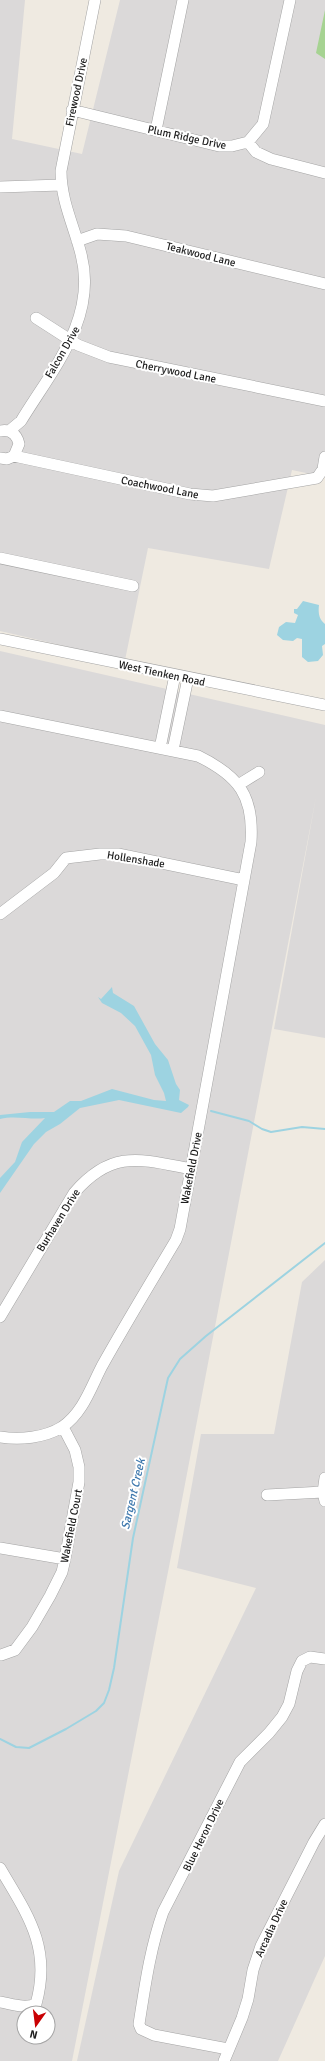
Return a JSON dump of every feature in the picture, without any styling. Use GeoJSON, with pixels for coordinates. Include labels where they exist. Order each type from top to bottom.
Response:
{"type":"FeatureCollection","features":[{"type":"Feature","properties":{"kind":"street","name":"Firewood Drive"},"geometry":{"type":"LineString","coordinates":[[61,185],[63,156],[95,0]]}},
{"type":"Feature","properties":{"kind":"street"},"geometry":{"type":"LineString","coordinates":[[156,130],[183,0]]}},
{"type":"Feature","properties":{"kind":"street"},"geometry":{"type":"LineString","coordinates":[[290,0],[263,124],[248,142],[256,152],[271,159],[325,172]]}},
{"type":"Feature","properties":{"kind":"street","name":"Plum Ridge Drive"},"geometry":{"type":"LineString","coordinates":[[72,110],[219,146],[232,146],[248,142]]}},
{"type":"Feature","properties":{"kind":"street"},"geometry":{"type":"LineString","coordinates":[[0,187],[61,185]]}},
{"type":"Feature","properties":{"kind":"street","name":"Falcon Drive"},"geometry":{"type":"LineString","coordinates":[[12,440],[20,421],[71,339],[80,318],[85,293],[84,268],[68,215],[61,185]]}},
{"type":"Feature","properties":{"kind":"street","name":"Teakwood Lane"},"geometry":{"type":"LineString","coordinates":[[77,241],[97,234],[126,236],[325,284]]}},
{"type":"Feature","properties":{"kind":"street","name":"Cherrywood Lane"},"geometry":{"type":"LineString","coordinates":[[36,318],[90,351],[109,358],[325,400]]}},
{"type":"Feature","properties":{"kind":"street"},"geometry":{"type":"LineString","coordinates":[[1,460],[12,440]]}},
{"type":"Feature","properties":{"kind":"street","name":"Coachwood Lane"},"geometry":{"type":"LineString","coordinates":[[12,440],[27,458],[38,462],[190,494],[213,496],[317,478],[323,469],[325,457]]}},
{"type":"Feature","properties":{"kind":"street"},"geometry":{"type":"LineString","coordinates":[[0,558],[133,586]]}},
{"type":"Feature","properties":{"kind":"street","name":"West Tienken Road"},"geometry":{"type":"LineString","coordinates":[[0,639],[325,705]]}},
{"type":"Feature","properties":{"kind":"street"},"geometry":{"type":"LineString","coordinates":[[160,748],[175,675]]}},
{"type":"Feature","properties":{"kind":"street"},"geometry":{"type":"LineString","coordinates":[[173,750],[188,678]]}},
{"type":"Feature","properties":{"kind":"street","name":"Wakefield Drive"},"geometry":{"type":"LineString","coordinates":[[0,716],[198,756],[220,766],[234,779],[250,811],[252,826],[251,842],[180,1229],[176,1240],[101,1368],[90,1394],[77,1412],[63,1426]]}},
{"type":"Feature","properties":{"kind":"street"},"geometry":{"type":"LineString","coordinates":[[238,786],[259,772]]}},
{"type":"Feature","properties":{"kind":"street","name":"Hollenshade"},"geometry":{"type":"LineString","coordinates":[[0,914],[54,873],[66,858],[100,854],[118,854],[244,880]]}},
{"type":"Feature","properties":{"kind":"street","name":"Burhaven Drive"},"geometry":{"type":"LineString","coordinates":[[0,1317],[74,1193],[87,1178],[100,1169],[116,1162],[133,1159],[191,1169]]}},
{"type":"Feature","properties":{"kind":"street"},"geometry":{"type":"LineString","coordinates":[[0,1437],[22,1438],[41,1435],[63,1426]]}},
{"type":"Feature","properties":{"kind":"street","name":"Wakefield Court"},"geometry":{"type":"LineString","coordinates":[[1,1655],[15,1650],[26,1637],[62,1572],[79,1482],[79,1467],[75,1450],[63,1426]]}},
{"type":"Feature","properties":{"kind":"street"},"geometry":{"type":"LineString","coordinates":[[267,1495],[324,1497],[325,1478]]}},
{"type":"Feature","properties":{"kind":"street"},"geometry":{"type":"LineString","coordinates":[[0,1548],[65,1559]]}},
{"type":"Feature","properties":{"kind":"street","name":"Blue Heron Drive"},"geometry":{"type":"LineString","coordinates":[[228,2049],[154,2035],[141,2029],[139,2024],[149,1962],[164,1912],[240,1762],[270,1733],[282,1717],[289,1704],[297,1671],[302,1661],[310,1657],[325,1659]]}},
{"type":"Feature","properties":{"kind":"street","name":"Arcadia Drive"},"geometry":{"type":"LineString","coordinates":[[224,2061],[242,2018],[248,1999],[253,1970],[261,1946],[299,1870],[325,1824]]}},
{"type":"Feature","properties":{"kind":"street"},"geometry":{"type":"LineString","coordinates":[[0,1868],[26,1910],[38,1943],[41,1987],[36,2004],[21,2006],[0,2002]]}},
{"type":"Feature","properties":{"kind":"shaded area"},"geometry":{"type":"Polygon","coordinates":[[[0,0],[25,0],[12,139],[82,154],[120,0],[325,0],[325,477],[292,470],[269,569],[148,548],[125,660],[0,631],[0,0]]]}},
{"type":"Feature","properties":{"kind":"shaded area"},"geometry":{"type":"Polygon","coordinates":[[[0,651],[325,725],[325,1038],[274,1029],[316,797],[177,1526],[72,2061],[0,2061],[0,651]]]}},
{"type":"Feature","properties":{"kind":"shaded area"},"geometry":{"type":"Polygon","coordinates":[[[325,1260],[325,1956],[278,2061],[77,2061],[119,1871],[256,1588],[177,1568],[201,1434],[274,1434],[302,1282],[325,1260]]]}},
{"type":"Feature","properties":{"kind":"green space"},"geometry":{"type":"Polygon","coordinates":[[[325,10],[325,59],[316,53],[325,10]]]}},
{"type":"Feature","properties":{"kind":"water"},"geometry":{"type":"Polygon","coordinates":[[[303,601],[319,605],[319,616],[325,624],[325,644],[322,646],[323,655],[318,661],[308,662],[302,657],[302,639],[297,638],[293,641],[283,640],[277,635],[279,627],[286,622],[295,623],[298,615],[294,613],[294,609],[297,609],[303,601]]]}},
{"type":"Feature","properties":{"kind":"water"},"geometry":{"type":"Polygon","coordinates":[[[112,987],[113,993],[134,1006],[155,1044],[168,1060],[176,1084],[180,1090],[179,1100],[189,1105],[188,1107],[181,1113],[119,1100],[80,1108],[60,1124],[46,1132],[34,1144],[0,1193],[0,1178],[15,1162],[22,1142],[45,1118],[11,1117],[0,1119],[0,1115],[30,1112],[54,1112],[70,1101],[81,1101],[112,1089],[154,1100],[166,1101],[164,1093],[155,1075],[151,1055],[135,1026],[121,1013],[102,1003],[98,997],[101,999],[112,987]]]}},
{"type":"Feature","properties":{"kind":"waterway"},"geometry":{"type":"LineString","coordinates":[[211,1111],[249,1121],[262,1129],[271,1132],[302,1127],[325,1129]]}},
{"type":"Feature","properties":{"kind":"waterway","name":"Sargent Creek"},"geometry":{"type":"LineString","coordinates":[[0,1739],[16,1747],[29,1748],[66,1729],[96,1711],[104,1703],[109,1690],[114,1668],[133,1538],[168,1378],[180,1359],[206,1336],[325,1243]]}}]}
